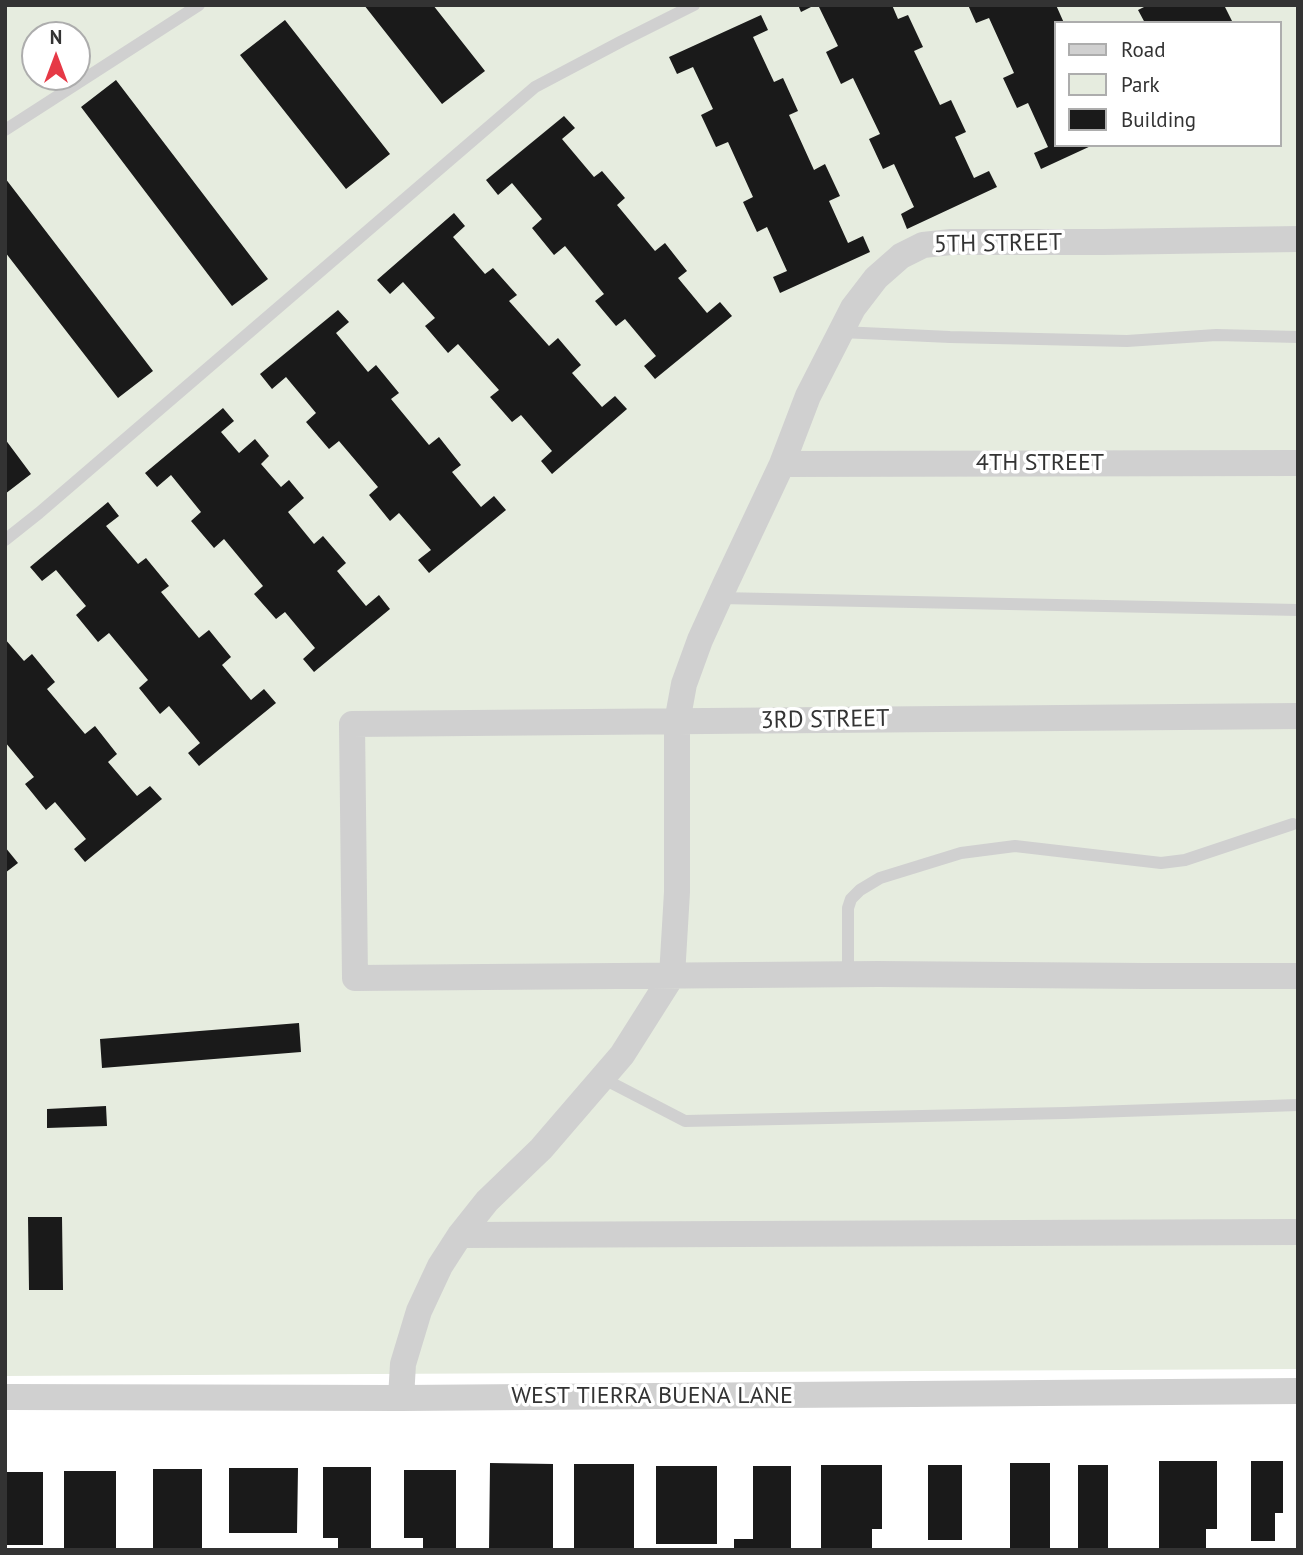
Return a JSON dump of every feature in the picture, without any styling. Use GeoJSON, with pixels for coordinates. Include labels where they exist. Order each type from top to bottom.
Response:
{"type":"FeatureCollection","features":[{"type":"Feature","properties":{"kind":"street","name":"5TH STREET"},"geometry":{"type":"LineString","coordinates":[[673,976],[677,892],[677,722],[684,684],[719,597],[782,464],[808,396],[853,308],[876,278],[901,256],[923,244],[1298,239]]}},
{"type":"Feature","properties":{"kind":"street","name":"4TH STREET"},"geometry":{"type":"LineString","coordinates":[[782,464],[1298,463]]}},
{"type":"Feature","properties":{"kind":"street","name":"3RD STREET"},"geometry":{"type":"LineString","coordinates":[[673,976],[355,978],[352,724],[1298,716]]}},
{"type":"Feature","properties":{"kind":"street"},"geometry":{"type":"LineString","coordinates":[[401,1398],[403,1364],[419,1311],[440,1266],[460,1235],[487,1202],[541,1149],[622,1055],[673,976],[1298,976]]}},
{"type":"Feature","properties":{"kind":"street"},"geometry":{"type":"LineString","coordinates":[[460,1235],[1298,1232]]}},
{"type":"Feature","properties":{"kind":"street","name":"WEST TIERRA BUENA LANE"},"geometry":{"type":"LineString","coordinates":[[5,1397],[401,1398],[1298,1391]]}},
{"type":"Feature","properties":{"kind":"lane"},"geometry":{"type":"LineString","coordinates":[[5,130],[199,5]]}},
{"type":"Feature","properties":{"kind":"lane"},"geometry":{"type":"LineString","coordinates":[[5,540],[535,87],[694,5]]}},
{"type":"Feature","properties":{"kind":"lane"},"geometry":{"type":"LineString","coordinates":[[840,332],[1127,341],[1216,335],[1298,337]]}},
{"type":"Feature","properties":{"kind":"lane"},"geometry":{"type":"LineString","coordinates":[[719,597],[1298,610]]}},
{"type":"Feature","properties":{"kind":"lane"},"geometry":{"type":"LineString","coordinates":[[848,974],[848,908],[851,899],[860,890],[880,878],[961,853],[1015,846],[1160,863],[1185,860],[1293,824]]}},
{"type":"Feature","properties":{"kind":"lane"},"geometry":{"type":"LineString","coordinates":[[602,1079],[685,1121],[1298,1105]]}},
{"type":"Feature","properties":{"kind":"green space"},"geometry":{"type":"Polygon","coordinates":[[[5,5],[1298,5],[1298,1369],[5,1376],[5,5]]]}},
{"type":"Feature","properties":{"kind":"building"},"geometry":{"type":"Polygon","coordinates":[[[364,5],[433,5],[485,71],[442,104],[364,5]]]}},
{"type":"Feature","properties":{"kind":"building"},"geometry":{"type":"Polygon","coordinates":[[[798,5],[815,5],[801,12],[798,5]]]}},
{"type":"Feature","properties":{"kind":"building"},"geometry":{"type":"Polygon","coordinates":[[[818,5],[892,5],[898,19],[908,15],[923,47],[914,51],[940,105],[951,100],[966,132],[955,137],[974,178],[989,171],[997,187],[907,229],[901,214],[914,207],[894,164],[883,169],[869,139],[880,134],[853,78],[841,84],[826,52],[838,46],[818,5]]]}},
{"type":"Feature","properties":{"kind":"building"},"geometry":{"type":"Polygon","coordinates":[[[968,5],[1056,5],[1063,21],[1054,21],[1054,147],[1089,147],[1041,169],[1034,153],[1048,147],[1028,103],[1017,108],[1003,78],[1014,73],[989,18],[976,23],[968,5]]]}},
{"type":"Feature","properties":{"kind":"building"},"geometry":{"type":"Polygon","coordinates":[[[1148,5],[1224,5],[1232,21],[1144,21],[1138,10],[1148,5]]]}},
{"type":"Feature","properties":{"kind":"building"},"geometry":{"type":"Polygon","coordinates":[[[761,15],[768,30],[753,37],[774,82],[783,78],[798,111],[789,115],[814,170],[825,164],[840,196],[829,201],[848,243],[863,236],[870,252],[780,293],[773,277],[787,271],[767,227],[757,232],[743,202],[753,197],[728,142],[716,147],[701,115],[713,109],[693,67],[677,74],[669,57],[761,15]]]}},
{"type":"Feature","properties":{"kind":"building"},"geometry":{"type":"Polygon","coordinates":[[[285,20],[390,154],[346,189],[240,55],[285,20]]]}},
{"type":"Feature","properties":{"kind":"building"},"geometry":{"type":"Polygon","coordinates":[[[116,80],[268,279],[232,306],[81,107],[116,80]]]}},
{"type":"Feature","properties":{"kind":"building"},"geometry":{"type":"Polygon","coordinates":[[[564,116],[575,128],[562,139],[594,177],[602,171],[625,198],[617,205],[655,251],[665,243],[687,271],[678,278],[707,313],[720,302],[732,316],[655,379],[644,366],[656,356],[625,319],[616,326],[595,301],[604,294],[565,246],[554,255],[532,228],[542,219],[512,183],[498,195],[486,180],[564,116]]]}},
{"type":"Feature","properties":{"kind":"building"},"geometry":{"type":"Polygon","coordinates":[[[5,178],[153,371],[118,398],[5,252],[5,178]]]}},
{"type":"Feature","properties":{"kind":"building"},"geometry":{"type":"Polygon","coordinates":[[[454,213],[465,226],[453,237],[485,274],[493,268],[517,295],[509,301],[549,346],[558,338],[581,365],[572,373],[602,407],[615,396],[627,409],[552,474],[541,461],[552,451],[521,415],[512,422],[490,397],[499,390],[458,344],[448,353],[425,326],[435,318],[403,282],[390,294],[377,280],[454,213]]]}},
{"type":"Feature","properties":{"kind":"building"},"geometry":{"type":"Polygon","coordinates":[[[338,310],[349,322],[336,333],[368,372],[376,365],[399,393],[391,399],[429,445],[439,437],[461,465],[452,472],[481,507],[494,496],[506,510],[429,573],[418,560],[431,550],[399,513],[390,521],[369,495],[378,487],[339,441],[329,449],[306,422],[316,413],[286,377],[272,389],[260,374],[338,310]]]}},
{"type":"Feature","properties":{"kind":"building"},"geometry":{"type":"Polygon","coordinates":[[[223,408],[234,421],[221,432],[239,453],[255,439],[269,456],[261,464],[281,487],[289,480],[304,498],[288,512],[314,544],[323,536],[346,563],[337,571],[366,606],[379,595],[390,609],[314,672],[303,659],[315,648],[285,612],[276,619],[254,594],[263,586],[224,539],[214,548],[191,521],[201,512],[171,475],[157,487],[145,473],[223,408]]]}},
{"type":"Feature","properties":{"kind":"building"},"geometry":{"type":"Polygon","coordinates":[[[5,439],[31,474],[5,494],[5,439]]]}},
{"type":"Feature","properties":{"kind":"building"},"geometry":{"type":"Polygon","coordinates":[[[108,502],[119,516],[106,526],[138,564],[146,558],[169,586],[161,592],[199,638],[209,630],[231,657],[222,665],[251,700],[264,689],[276,703],[199,766],[188,753],[200,743],[169,706],[160,714],[139,688],[148,680],[109,633],[98,642],[76,615],[86,606],[56,570],[42,581],[30,567],[108,502]]]}},
{"type":"Feature","properties":{"kind":"building"},"geometry":{"type":"Polygon","coordinates":[[[5,639],[24,661],[32,654],[55,682],[47,689],[85,734],[95,726],[117,754],[108,762],[137,796],[150,786],[162,799],[85,862],[74,849],[86,839],[55,802],[46,810],[25,784],[34,777],[5,742],[5,639]]]}},
{"type":"Feature","properties":{"kind":"building"},"geometry":{"type":"Polygon","coordinates":[[[5,847],[18,863],[5,873],[5,847]]]}},
{"type":"Feature","properties":{"kind":"building"},"geometry":{"type":"Polygon","coordinates":[[[299,1023],[301,1052],[102,1068],[100,1039],[299,1023]]]}},
{"type":"Feature","properties":{"kind":"building"},"geometry":{"type":"Polygon","coordinates":[[[106,1106],[107,1126],[47,1128],[47,1109],[106,1106]]]}},
{"type":"Feature","properties":{"kind":"building"},"geometry":{"type":"Polygon","coordinates":[[[28,1217],[62,1217],[63,1290],[29,1290],[28,1217]]]}},
{"type":"Feature","properties":{"kind":"building"},"geometry":{"type":"Polygon","coordinates":[[[1159,1461],[1217,1461],[1217,1529],[1206,1529],[1206,1549],[1159,1549],[1159,1461]]]}},
{"type":"Feature","properties":{"kind":"building"},"geometry":{"type":"Polygon","coordinates":[[[1251,1461],[1283,1461],[1283,1513],[1275,1513],[1275,1541],[1251,1541],[1251,1461]]]}},
{"type":"Feature","properties":{"kind":"building"},"geometry":{"type":"Polygon","coordinates":[[[490,1463],[553,1464],[553,1550],[489,1550],[490,1463]]]}},
{"type":"Feature","properties":{"kind":"building"},"geometry":{"type":"Polygon","coordinates":[[[1010,1463],[1050,1463],[1050,1549],[1010,1549],[1010,1463]]]}},
{"type":"Feature","properties":{"kind":"building"},"geometry":{"type":"Polygon","coordinates":[[[574,1464],[634,1464],[634,1550],[574,1550],[574,1464]]]}},
{"type":"Feature","properties":{"kind":"building"},"geometry":{"type":"Polygon","coordinates":[[[821,1465],[882,1465],[882,1529],[872,1529],[872,1550],[821,1550],[821,1465]]]}},
{"type":"Feature","properties":{"kind":"building"},"geometry":{"type":"Polygon","coordinates":[[[928,1465],[962,1465],[962,1540],[928,1540],[928,1465]]]}},
{"type":"Feature","properties":{"kind":"building"},"geometry":{"type":"Polygon","coordinates":[[[1078,1465],[1108,1465],[1108,1548],[1078,1548],[1078,1465]]]}},
{"type":"Feature","properties":{"kind":"building"},"geometry":{"type":"Polygon","coordinates":[[[656,1466],[717,1466],[717,1544],[656,1544],[656,1466]]]}},
{"type":"Feature","properties":{"kind":"building"},"geometry":{"type":"Polygon","coordinates":[[[753,1466],[791,1466],[791,1550],[734,1550],[734,1539],[753,1539],[753,1466]]]}},
{"type":"Feature","properties":{"kind":"building"},"geometry":{"type":"Polygon","coordinates":[[[323,1467],[371,1467],[371,1550],[338,1550],[338,1538],[323,1538],[323,1467]]]}},
{"type":"Feature","properties":{"kind":"building"},"geometry":{"type":"Polygon","coordinates":[[[229,1468],[298,1468],[297,1533],[229,1533],[229,1468]]]}},
{"type":"Feature","properties":{"kind":"building"},"geometry":{"type":"Polygon","coordinates":[[[153,1469],[202,1469],[202,1550],[153,1550],[153,1469]]]}},
{"type":"Feature","properties":{"kind":"building"},"geometry":{"type":"Polygon","coordinates":[[[404,1470],[456,1470],[456,1550],[423,1550],[423,1538],[404,1538],[404,1470]]]}},
{"type":"Feature","properties":{"kind":"building"},"geometry":{"type":"Polygon","coordinates":[[[64,1471],[116,1471],[116,1550],[64,1550],[64,1471]]]}},
{"type":"Feature","properties":{"kind":"building"},"geometry":{"type":"Polygon","coordinates":[[[5,1472],[43,1472],[43,1545],[5,1545],[5,1472]]]}}]}
